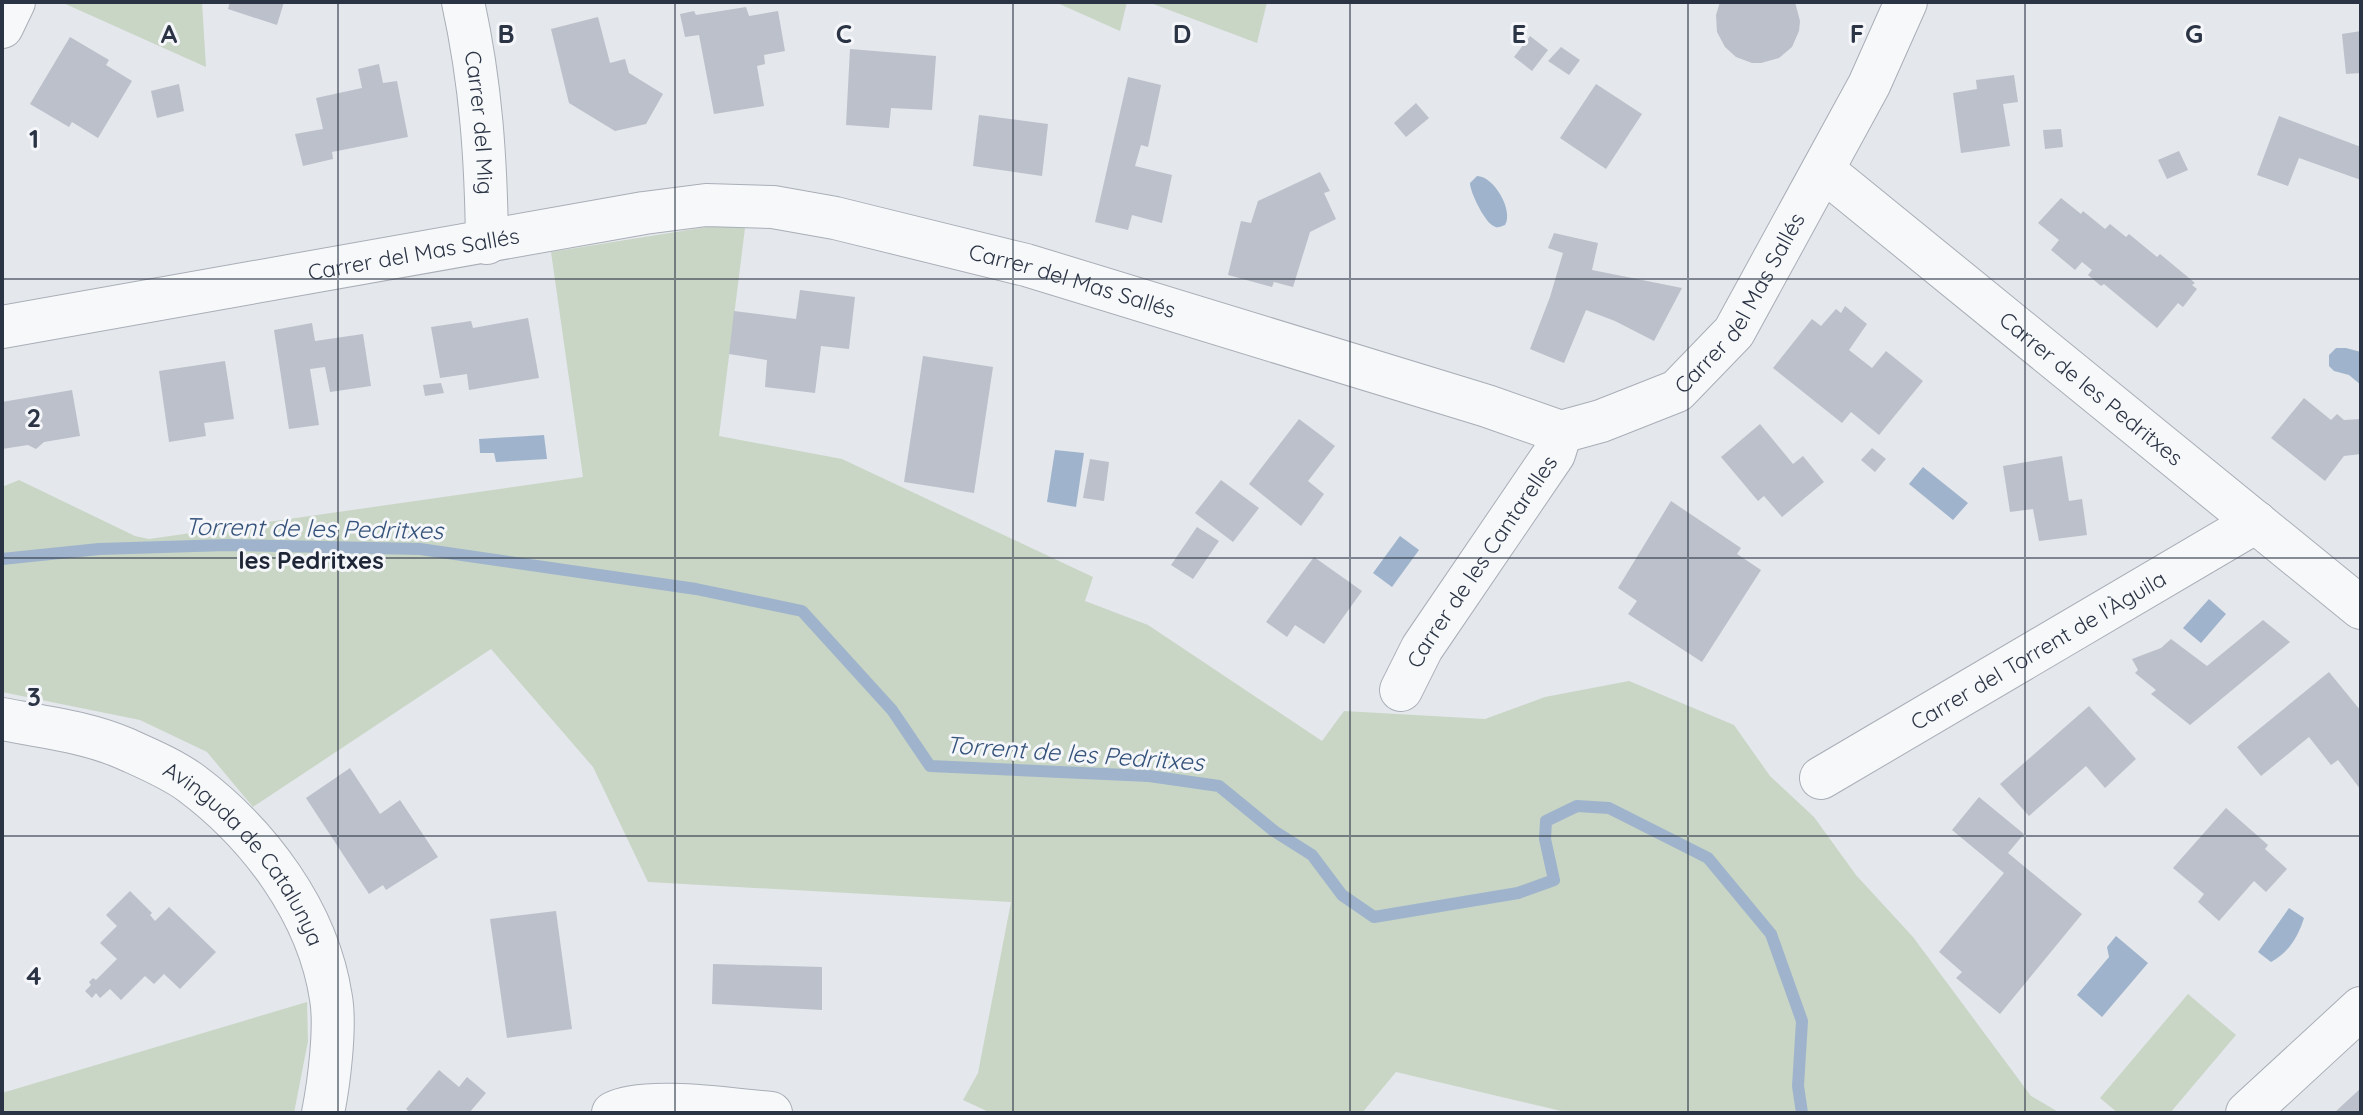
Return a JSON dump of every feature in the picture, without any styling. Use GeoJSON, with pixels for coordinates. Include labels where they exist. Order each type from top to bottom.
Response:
{"type":"FeatureCollection","features":[{"type":"Feature","properties":{"kind":"street"},"geometry":{"type":"LineString","coordinates":[[2,27],[14,2]]}},
{"type":"Feature","properties":{"kind":"street","name":"Carrer del Mig"},"geometry":{"type":"LineString","coordinates":[[463,2],[477,65],[486,170],[487,243]]}},
{"type":"Feature","properties":{"kind":"street","name":"Carrer del Mas Sallés"},"geometry":{"type":"LineString","coordinates":[[2,327],[644,213],[706,205],[773,207],[835,218],[1026,265],[1487,406],[1561,432],[1601,421],[1677,391],[1734,332],[1869,85],[1906,2]]}},
{"type":"Feature","properties":{"kind":"street","name":"Carrer de les Pedritxes"},"geometry":{"type":"LineString","coordinates":[[1823,170],[2361,608]]}},
{"type":"Feature","properties":{"kind":"street","name":"Carrer de les Cantarelles"},"geometry":{"type":"LineString","coordinates":[[1401,690],[1422,648],[1554,454],[1561,432]]}},
{"type":"Feature","properties":{"kind":"street","name":"Carrer del Torrent de l'Àguila"},"geometry":{"type":"LineString","coordinates":[[1821,778],[2256,522]]}},
{"type":"Feature","properties":{"kind":"street","name":"Avinguda de Catalunya"},"geometry":{"type":"LineString","coordinates":[[2,719],[88,735],[125,748],[190,783],[258,844],[317,939],[332,1000],[329,1083],[323,1113]]}},
{"type":"Feature","properties":{"kind":"street"},"geometry":{"type":"LineString","coordinates":[[2247,1113],[2361,1008]]}},
{"type":"Feature","properties":{"kind":"street"},"geometry":{"type":"LineString","coordinates":[[613,1113],[624,1107],[672,1106],[771,1113]]}},
{"type":"Feature","properties":{"kind":"green space"},"geometry":{"type":"Polygon","coordinates":[[[61,2],[202,2],[206,67],[61,2]]]}},
{"type":"Feature","properties":{"kind":"green space"},"geometry":{"type":"Polygon","coordinates":[[[1055,2],[1127,2],[1120,31],[1055,2]]]}},
{"type":"Feature","properties":{"kind":"green space"},"geometry":{"type":"Polygon","coordinates":[[[1148,2],[1267,2],[1257,43],[1148,2]]]}},
{"type":"Feature","properties":{"kind":"green space"},"geometry":{"type":"Polygon","coordinates":[[[713,226],[745,228],[719,436],[842,459],[1093,577],[1085,601],[1148,625],[1322,741],[1344,711],[1485,719],[1545,697],[1629,681],[1734,725],[1770,776],[1814,817],[1856,875],[1913,937],[2031,1096],[2060,1113],[1570,1113],[1396,1072],[1362,1113],[991,1113],[963,1100],[978,1073],[1011,902],[648,882],[593,767],[491,649],[253,807],[207,752],[140,720],[2,692],[2,487],[19,480],[135,536],[149,539],[583,477],[551,252],[713,226]]]}},
{"type":"Feature","properties":{"kind":"green space"},"geometry":{"type":"Polygon","coordinates":[[[2188,994],[2236,1035],[2170,1113],[2118,1113],[2100,1098],[2188,994]]]}},
{"type":"Feature","properties":{"kind":"green space"},"geometry":{"type":"Polygon","coordinates":[[[307,1002],[308,1041],[294,1113],[2,1113],[2,1093],[307,1002]]]}},
{"type":"Feature","properties":{"kind":"water"},"geometry":{"type":"Polygon","coordinates":[[[1477,176],[1490,182],[1501,195],[1507,211],[1505,225],[1494,226],[1482,212],[1470,183],[1477,176]]]}},
{"type":"Feature","properties":{"kind":"water"},"geometry":{"type":"Polygon","coordinates":[[[2336,348],[2361,352],[2361,385],[2349,375],[2334,371],[2329,366],[2329,355],[2336,348]]]}},
{"type":"Feature","properties":{"kind":"water"},"geometry":{"type":"Polygon","coordinates":[[[544,435],[547,459],[496,462],[494,453],[480,453],[479,439],[544,435]]]}},
{"type":"Feature","properties":{"kind":"water"},"geometry":{"type":"Polygon","coordinates":[[[1055,450],[1084,453],[1076,507],[1047,502],[1055,450]]]}},
{"type":"Feature","properties":{"kind":"water"},"geometry":{"type":"Polygon","coordinates":[[[1923,467],[1968,503],[1953,520],[1909,484],[1923,467]]]}},
{"type":"Feature","properties":{"kind":"water"},"geometry":{"type":"Polygon","coordinates":[[[1400,536],[1419,550],[1392,587],[1373,573],[1400,536]]]}},
{"type":"Feature","properties":{"kind":"water"},"geometry":{"type":"Polygon","coordinates":[[[2209,599],[2226,614],[2201,643],[2183,628],[2209,599]]]}},
{"type":"Feature","properties":{"kind":"water"},"geometry":{"type":"Polygon","coordinates":[[[2289,908],[2304,918],[2292,943],[2271,962],[2258,952],[2289,908]]]}},
{"type":"Feature","properties":{"kind":"water"},"geometry":{"type":"Polygon","coordinates":[[[2116,936],[2148,963],[2102,1017],[2077,995],[2109,957],[2107,947],[2116,936]]]}},
{"type":"Feature","properties":{"kind":"building"},"geometry":{"type":"Polygon","coordinates":[[[230,2],[284,2],[277,25],[228,9],[230,2]]]}},
{"type":"Feature","properties":{"kind":"building"},"geometry":{"type":"Polygon","coordinates":[[[1720,2],[1795,2],[1800,21],[1792,47],[1779,58],[1761,63],[1736,57],[1725,47],[1717,32],[1716,15],[1720,2]]]}},
{"type":"Feature","properties":{"kind":"building"},"geometry":{"type":"Polygon","coordinates":[[[746,7],[749,16],[778,11],[785,51],[764,55],[765,64],[757,66],[764,106],[714,114],[699,35],[685,37],[680,14],[694,11],[696,15],[746,7]]]}},
{"type":"Feature","properties":{"kind":"building"},"geometry":{"type":"Polygon","coordinates":[[[598,17],[610,63],[625,59],[629,73],[663,94],[646,124],[615,131],[569,103],[551,29],[598,17]]]}},
{"type":"Feature","properties":{"kind":"building"},"geometry":{"type":"Polygon","coordinates":[[[2361,31],[2361,73],[2346,74],[2342,34],[2361,31]]]}},
{"type":"Feature","properties":{"kind":"building"},"geometry":{"type":"Polygon","coordinates":[[[1530,36],[1548,50],[1532,71],[1514,57],[1530,36]]]}},
{"type":"Feature","properties":{"kind":"building"},"geometry":{"type":"Polygon","coordinates":[[[70,37],[109,60],[106,65],[132,81],[98,138],[72,122],[69,127],[30,104],[70,37]]]}},
{"type":"Feature","properties":{"kind":"building"},"geometry":{"type":"Polygon","coordinates":[[[1561,47],[1580,60],[1569,75],[1548,61],[1561,47]]]}},
{"type":"Feature","properties":{"kind":"building"},"geometry":{"type":"Polygon","coordinates":[[[850,49],[936,56],[932,110],[891,108],[889,128],[846,125],[850,49]]]}},
{"type":"Feature","properties":{"kind":"building"},"geometry":{"type":"Polygon","coordinates":[[[379,64],[383,83],[397,81],[408,137],[332,152],[333,159],[303,166],[295,134],[323,129],[316,98],[362,88],[358,69],[379,64]]]}},
{"type":"Feature","properties":{"kind":"building"},"geometry":{"type":"Polygon","coordinates":[[[2014,75],[2018,102],[2003,104],[2010,146],[1961,153],[1953,93],[1977,89],[1976,80],[2014,75]]]}},
{"type":"Feature","properties":{"kind":"building"},"geometry":{"type":"Polygon","coordinates":[[[1128,77],[1161,85],[1148,147],[1141,145],[1135,166],[1172,175],[1162,223],[1132,215],[1128,230],[1095,222],[1128,77]]]}},
{"type":"Feature","properties":{"kind":"building"},"geometry":{"type":"Polygon","coordinates":[[[179,84],[184,111],[157,118],[151,91],[179,84]]]}},
{"type":"Feature","properties":{"kind":"building"},"geometry":{"type":"Polygon","coordinates":[[[1596,84],[1642,114],[1606,169],[1560,138],[1596,84]]]}},
{"type":"Feature","properties":{"kind":"building"},"geometry":{"type":"Polygon","coordinates":[[[1416,103],[1429,118],[1406,137],[1394,123],[1416,103]]]}},
{"type":"Feature","properties":{"kind":"building"},"geometry":{"type":"Polygon","coordinates":[[[979,115],[1048,124],[1042,176],[973,166],[979,115]]]}},
{"type":"Feature","properties":{"kind":"building"},"geometry":{"type":"Polygon","coordinates":[[[2279,116],[2361,147],[2361,180],[2299,158],[2288,186],[2257,175],[2279,116]]]}},
{"type":"Feature","properties":{"kind":"building"},"geometry":{"type":"Polygon","coordinates":[[[2061,129],[2063,147],[2045,149],[2043,130],[2061,129]]]}},
{"type":"Feature","properties":{"kind":"building"},"geometry":{"type":"Polygon","coordinates":[[[2179,151],[2188,170],[2167,179],[2158,160],[2179,151]]]}},
{"type":"Feature","properties":{"kind":"building"},"geometry":{"type":"Polygon","coordinates":[[[1320,172],[1330,191],[1324,193],[1336,219],[1310,232],[1293,287],[1274,282],[1272,287],[1228,275],[1241,221],[1251,223],[1258,201],[1320,172]]]}},
{"type":"Feature","properties":{"kind":"building"},"geometry":{"type":"Polygon","coordinates":[[[2061,198],[2105,229],[2110,224],[2126,237],[2129,234],[2157,257],[2160,254],[2195,283],[2192,285],[2197,289],[2183,307],[2178,303],[2157,328],[2104,284],[2101,286],[2088,275],[2092,270],[2082,262],[2075,270],[2051,250],[2059,240],[2038,223],[2061,198]]]}},
{"type":"Feature","properties":{"kind":"building"},"geometry":{"type":"Polygon","coordinates":[[[1554,233],[1598,243],[1592,270],[1682,288],[1654,341],[1586,310],[1564,363],[1530,349],[1563,253],[1548,248],[1554,233]]]}},
{"type":"Feature","properties":{"kind":"building"},"geometry":{"type":"Polygon","coordinates":[[[800,290],[855,297],[849,349],[821,346],[815,393],[765,387],[767,360],[729,354],[734,311],[796,319],[800,290]]]}},
{"type":"Feature","properties":{"kind":"building"},"geometry":{"type":"Polygon","coordinates":[[[1845,306],[1867,324],[1849,350],[1872,368],[1886,351],[1923,381],[1879,435],[1851,412],[1842,423],[1773,368],[1812,319],[1821,326],[1836,309],[1841,313],[1845,306]]]}},
{"type":"Feature","properties":{"kind":"building"},"geometry":{"type":"Polygon","coordinates":[[[528,318],[539,378],[469,390],[467,374],[440,378],[431,327],[471,321],[473,328],[528,318]]]}},
{"type":"Feature","properties":{"kind":"building"},"geometry":{"type":"Polygon","coordinates":[[[312,323],[315,341],[363,334],[371,386],[330,392],[325,367],[310,369],[319,425],[289,429],[274,330],[312,323]]]}},
{"type":"Feature","properties":{"kind":"building"},"geometry":{"type":"Polygon","coordinates":[[[923,356],[993,367],[974,493],[904,482],[923,356]]]}},
{"type":"Feature","properties":{"kind":"building"},"geometry":{"type":"Polygon","coordinates":[[[225,361],[234,419],[204,423],[206,436],[169,442],[159,371],[225,361]]]}},
{"type":"Feature","properties":{"kind":"building"},"geometry":{"type":"Polygon","coordinates":[[[441,383],[444,393],[425,396],[423,385],[441,383]]]}},
{"type":"Feature","properties":{"kind":"building"},"geometry":{"type":"Polygon","coordinates":[[[72,390],[80,436],[44,442],[36,449],[28,445],[2,449],[2,402],[72,390]]]}},
{"type":"Feature","properties":{"kind":"building"},"geometry":{"type":"Polygon","coordinates":[[[2304,398],[2331,420],[2337,414],[2344,420],[2361,419],[2361,454],[2344,456],[2325,481],[2271,438],[2304,398]]]}},
{"type":"Feature","properties":{"kind":"building"},"geometry":{"type":"Polygon","coordinates":[[[1299,419],[1335,446],[1308,481],[1324,494],[1301,526],[1249,484],[1299,419]]]}},
{"type":"Feature","properties":{"kind":"building"},"geometry":{"type":"Polygon","coordinates":[[[1760,424],[1793,464],[1803,456],[1824,482],[1782,517],[1764,496],[1758,501],[1721,457],[1760,424]]]}},
{"type":"Feature","properties":{"kind":"building"},"geometry":{"type":"Polygon","coordinates":[[[1872,448],[1886,459],[1875,472],[1861,460],[1872,448]]]}},
{"type":"Feature","properties":{"kind":"building"},"geometry":{"type":"Polygon","coordinates":[[[2062,456],[2069,501],[2082,499],[2087,535],[2039,541],[2033,509],[2010,512],[2003,466],[2062,456]]]}},
{"type":"Feature","properties":{"kind":"building"},"geometry":{"type":"Polygon","coordinates":[[[1090,459],[1109,462],[1104,501],[1083,498],[1090,459]]]}},
{"type":"Feature","properties":{"kind":"building"},"geometry":{"type":"Polygon","coordinates":[[[1221,480],[1259,508],[1233,542],[1195,513],[1221,480]]]}},
{"type":"Feature","properties":{"kind":"building"},"geometry":{"type":"Polygon","coordinates":[[[1671,501],[1741,548],[1737,554],[1761,570],[1702,662],[1628,614],[1637,601],[1618,588],[1671,501]]]}},
{"type":"Feature","properties":{"kind":"building"},"geometry":{"type":"Polygon","coordinates":[[[1197,527],[1219,541],[1193,579],[1171,565],[1197,527]]]}},
{"type":"Feature","properties":{"kind":"building"},"geometry":{"type":"Polygon","coordinates":[[[1314,557],[1362,591],[1324,644],[1295,625],[1287,637],[1266,622],[1314,557]]]}},
{"type":"Feature","properties":{"kind":"building"},"geometry":{"type":"Polygon","coordinates":[[[2263,620],[2290,642],[2190,725],[2151,694],[2156,690],[2135,673],[2138,670],[2132,659],[2161,648],[2171,639],[2207,666],[2263,620]]]}},
{"type":"Feature","properties":{"kind":"building"},"geometry":{"type":"Polygon","coordinates":[[[2329,672],[2361,711],[2361,790],[2338,760],[2331,765],[2309,737],[2261,776],[2237,747],[2329,672]]]}},
{"type":"Feature","properties":{"kind":"building"},"geometry":{"type":"Polygon","coordinates":[[[2089,706],[2136,759],[2105,788],[2086,766],[2029,816],[2000,784],[2089,706]]]}},
{"type":"Feature","properties":{"kind":"building"},"geometry":{"type":"Polygon","coordinates":[[[350,768],[380,814],[400,800],[438,857],[386,890],[383,885],[369,894],[306,798],[350,768]]]}},
{"type":"Feature","properties":{"kind":"building"},"geometry":{"type":"Polygon","coordinates":[[[1979,797],[2024,834],[2008,853],[2082,914],[2000,1014],[1956,978],[1962,972],[1939,952],[2004,873],[1952,830],[1979,797]]]}},
{"type":"Feature","properties":{"kind":"building"},"geometry":{"type":"Polygon","coordinates":[[[2226,808],[2268,845],[2265,849],[2287,869],[2266,892],[2254,881],[2219,921],[2198,902],[2204,894],[2173,868],[2226,808]]]}},
{"type":"Feature","properties":{"kind":"building"},"geometry":{"type":"Polygon","coordinates":[[[130,891],[152,913],[150,915],[155,921],[169,907],[216,952],[180,989],[164,974],[154,984],[145,976],[121,1000],[110,989],[100,998],[96,993],[92,998],[85,991],[91,985],[89,982],[93,978],[96,980],[117,959],[100,943],[117,926],[106,915],[130,891]]]}},
{"type":"Feature","properties":{"kind":"building"},"geometry":{"type":"Polygon","coordinates":[[[556,911],[572,1029],[507,1038],[490,919],[556,911]]]}},
{"type":"Feature","properties":{"kind":"building"},"geometry":{"type":"Polygon","coordinates":[[[713,964],[822,967],[822,1010],[712,1004],[713,964]]]}},
{"type":"Feature","properties":{"kind":"building"},"geometry":{"type":"Polygon","coordinates":[[[439,1070],[459,1087],[467,1077],[486,1093],[469,1113],[411,1113],[406,1109],[439,1070]]]}},
{"type":"Feature","properties":{"kind":"building"},"geometry":{"type":"Polygon","coordinates":[[[2361,1088],[2361,1113],[2334,1113],[2361,1088]]]}},
{"type":"Feature","properties":{"kind":"waterway","name":"Torrent de les Pedritxes"},"geometry":{"type":"LineString","coordinates":[[2,559],[99,549],[227,545],[420,549],[696,589],[802,611],[892,710],[930,766],[1149,776],[1219,786],[1274,831],[1312,855],[1342,895],[1374,917],[1518,893],[1554,880],[1545,839],[1546,821],[1577,806],[1609,808],[1708,858],[1771,934],[1802,1021],[1798,1086],[1802,1113]]}},
{"type":"Feature","properties":{"kind":"district","name":"les Pedritxes"},"geometry":{"type":"Point","coordinates":[311,561]}}]}
